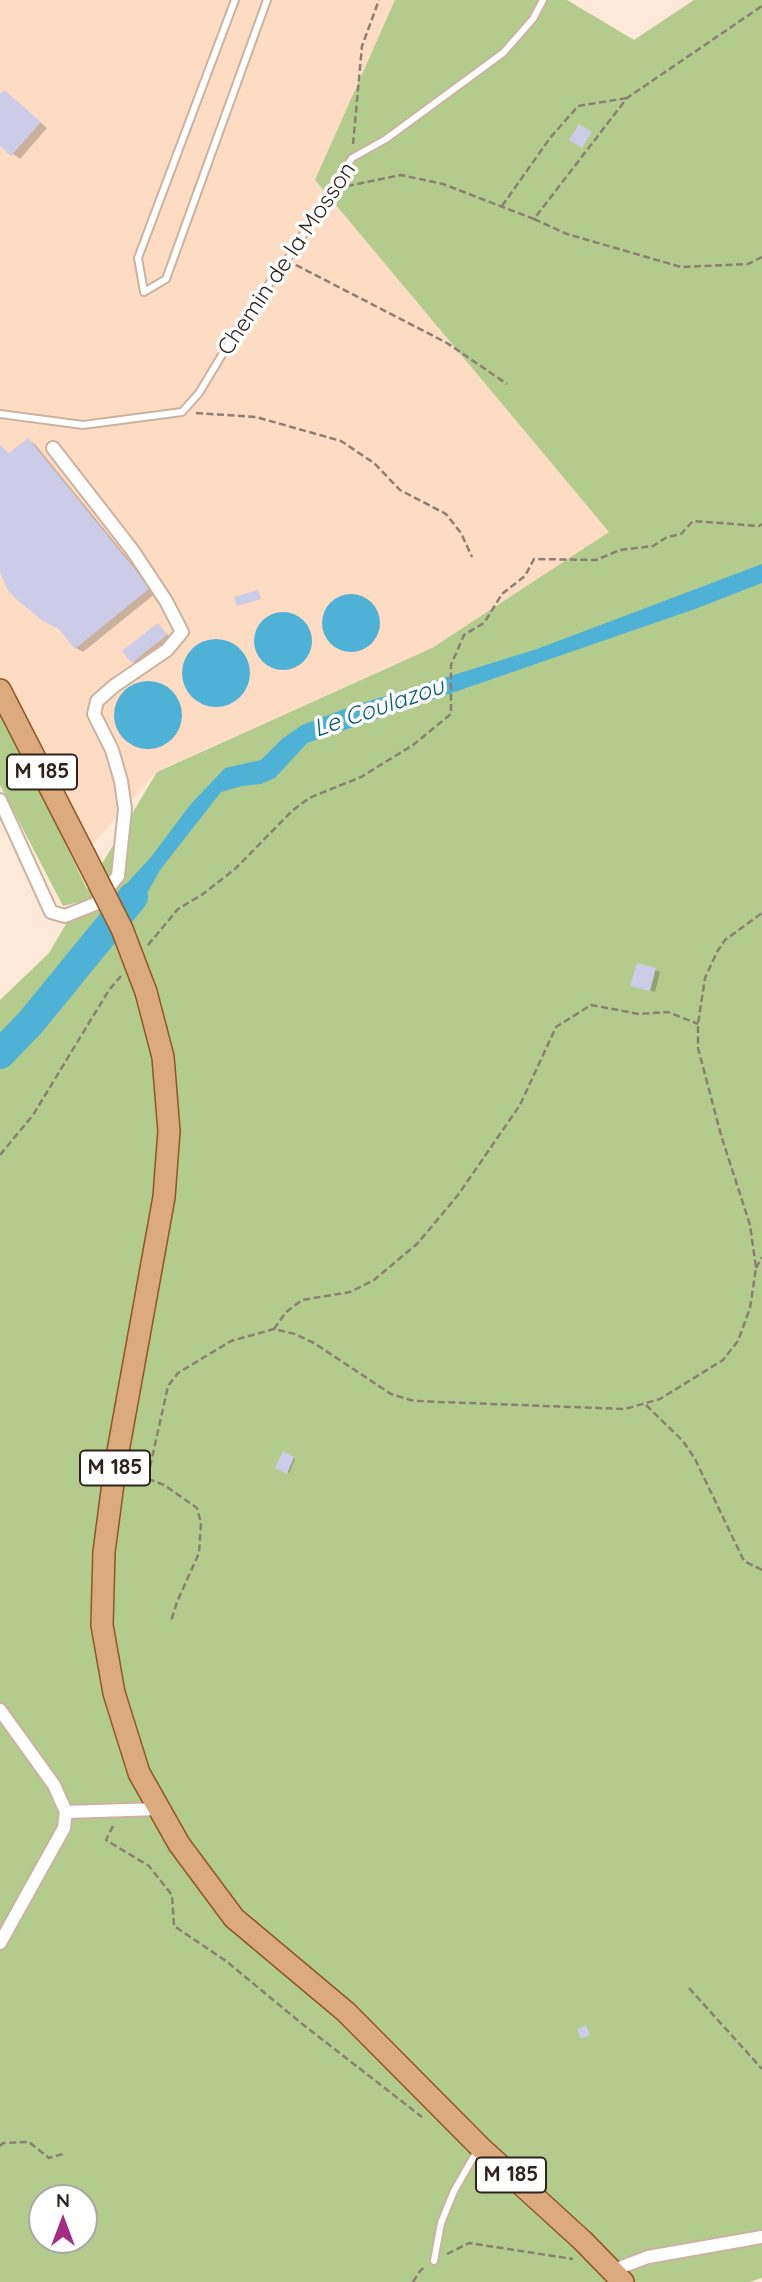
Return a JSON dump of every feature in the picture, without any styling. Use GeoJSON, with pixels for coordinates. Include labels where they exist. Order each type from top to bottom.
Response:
{"type":"FeatureCollection","features":[{"type":"Feature","properties":{"kind":"main road","name":"M 185"},"geometry":{"type":"LineString","coordinates":[[0,690],[121,929],[146,992],[163,1057],[169,1131],[164,1197],[122,1417],[104,1552],[102,1625],[114,1693],[139,1773],[179,1844],[234,1918],[346,2012],[392,2058],[433,2114],[480,2147],[583,2241],[617,2277]]}},
{"type":"Feature","properties":{"kind":"street"},"geometry":{"type":"LineString","coordinates":[[0,800],[51,912],[65,916],[95,904],[118,876],[125,809],[121,780],[112,750],[94,714],[96,701],[167,650],[182,632],[166,601],[133,551],[53,448]]}},
{"type":"Feature","properties":{"kind":"street"},"geometry":{"type":"LineString","coordinates":[[0,1710],[54,1785],[66,1812],[64,1828],[0,1943]]}},
{"type":"Feature","properties":{"kind":"street"},"geometry":{"type":"LineString","coordinates":[[66,1812],[159,1808]]}},
{"type":"Feature","properties":{"kind":"street"},"geometry":{"type":"LineString","coordinates":[[617,2277],[648,2258],[762,2237]]}},
{"type":"Feature","properties":{"kind":"lane"},"geometry":{"type":"LineString","coordinates":[[235,0],[138,258],[144,292],[166,279],[267,0]]}},
{"type":"Feature","properties":{"kind":"lane","name":"Chemin de la Mosson"},"geometry":{"type":"LineString","coordinates":[[182,412],[199,393],[246,315],[287,260],[352,158],[386,139],[503,52],[533,19],[543,0]]}},
{"type":"Feature","properties":{"kind":"lane"},"geometry":{"type":"LineString","coordinates":[[0,414],[83,425],[182,412]]}},
{"type":"Feature","properties":{"kind":"lane"},"geometry":{"type":"LineString","coordinates":[[434,2261],[441,2222],[454,2191],[480,2147]]}},
{"type":"Feature","properties":{"kind":"path"},"geometry":{"type":"LineString","coordinates":[[352,158],[362,46],[379,0]]}},
{"type":"Feature","properties":{"kind":"path"},"geometry":{"type":"LineString","coordinates":[[534,219],[627,98],[762,6]]}},
{"type":"Feature","properties":{"kind":"path"},"geometry":{"type":"LineString","coordinates":[[502,207],[550,138],[578,106],[627,98]]}},
{"type":"Feature","properties":{"kind":"path"},"geometry":{"type":"LineString","coordinates":[[333,189],[401,175],[443,184],[567,234],[681,267],[748,264],[762,257]]}},
{"type":"Feature","properties":{"kind":"path"},"geometry":{"type":"LineString","coordinates":[[287,260],[447,343],[507,384]]}},
{"type":"Feature","properties":{"kind":"path"},"geometry":{"type":"LineString","coordinates":[[182,412],[256,417],[341,441],[374,463],[400,490],[446,514],[461,533],[472,557]]}},
{"type":"Feature","properties":{"kind":"path"},"geometry":{"type":"LineString","coordinates":[[144,949],[178,909],[203,894],[234,869],[292,811],[309,798],[361,777],[412,745],[451,714],[451,665],[464,635],[484,623],[502,594],[525,576],[534,559],[596,560],[620,550],[653,546],[667,537],[681,534],[693,521],[759,526],[762,524]]}},
{"type":"Feature","properties":{"kind":"path"},"geometry":{"type":"LineString","coordinates":[[138,1475],[150,1467],[168,1386],[178,1373],[231,1341],[274,1329],[295,1334],[314,1343],[391,1394],[415,1401],[625,1409],[660,1399],[723,1360],[738,1341],[750,1308],[756,1268],[750,1225],[721,1135],[698,1048],[698,1024],[705,978],[717,951],[725,940],[762,913]]}},
{"type":"Feature","properties":{"kind":"path"},"geometry":{"type":"LineString","coordinates":[[0,1155],[33,1115],[109,990],[126,970]]}},
{"type":"Feature","properties":{"kind":"path"},"geometry":{"type":"LineString","coordinates":[[274,1329],[286,1312],[302,1300],[350,1293],[374,1280],[418,1243],[458,1195],[520,1105],[556,1027],[591,1005],[639,1014],[668,1012],[698,1024]]}},
{"type":"Feature","properties":{"kind":"path"},"geometry":{"type":"LineString","coordinates":[[756,1268],[762,1257]]}},
{"type":"Feature","properties":{"kind":"path"},"geometry":{"type":"LineString","coordinates":[[646,1405],[683,1441],[695,1459],[744,1561],[762,1570]]}},
{"type":"Feature","properties":{"kind":"path"},"geometry":{"type":"LineString","coordinates":[[115,1468],[164,1485],[197,1508],[201,1523],[199,1553],[171,1621]]}},
{"type":"Feature","properties":{"kind":"path"},"geometry":{"type":"LineString","coordinates":[[121,1810],[106,1840],[149,1866],[173,1895],[174,1926],[226,1961],[301,2024],[433,2114]]}},
{"type":"Feature","properties":{"kind":"path"},"geometry":{"type":"LineString","coordinates":[[689,1988],[762,2069]]}},
{"type":"Feature","properties":{"kind":"path"},"geometry":{"type":"LineString","coordinates":[[0,2146],[3,2143],[29,2142],[49,2158],[63,2154]]}},
{"type":"Feature","properties":{"kind":"path"},"geometry":{"type":"LineString","coordinates":[[413,2282],[420,2271],[434,2261],[469,2243],[575,2260]]}},
{"type":"Feature","properties":{"kind":"shaded area"},"geometry":{"type":"Polygon","coordinates":[[[0,0],[395,0],[315,180],[609,532],[432,648],[157,771],[84,854],[0,681],[0,0]]]}},
{"type":"Feature","properties":{"kind":"green space"},"geometry":{"type":"Polygon","coordinates":[[[395,0],[567,0],[634,40],[694,0],[762,0],[762,2278],[749,2282],[0,2282],[0,1000],[49,953],[79,902],[63,906],[0,785],[0,708],[87,889],[157,772],[432,648],[609,532],[315,180],[395,0]]]}},
{"type":"Feature","properties":{"kind":"water"},"geometry":{"type":"Polygon","coordinates":[[[762,564],[762,583],[695,609],[307,743],[275,778],[261,784],[221,792],[160,870],[137,911],[123,928],[113,903],[190,805],[225,768],[261,760],[282,739],[302,725],[347,708],[537,649],[762,564]]]}},
{"type":"Feature","properties":{"kind":"water"},"geometry":{"type":"Polygon","coordinates":[[[351,594],[362,596],[375,607],[380,623],[378,634],[367,647],[351,652],[340,650],[327,639],[322,623],[324,612],[335,599],[351,594]]]}},
{"type":"Feature","properties":{"kind":"water"},"geometry":{"type":"Polygon","coordinates":[[[283,612],[294,614],[307,625],[312,641],[310,652],[299,665],[283,670],[272,668],[259,657],[254,641],[256,630],[267,617],[283,612]]]}},
{"type":"Feature","properties":{"kind":"water"},"geometry":{"type":"Polygon","coordinates":[[[209,639],[223,639],[235,644],[245,654],[250,673],[245,692],[235,702],[223,707],[209,707],[197,702],[187,692],[182,680],[182,666],[187,654],[197,644],[209,639]]]}},
{"type":"Feature","properties":{"kind":"water"},"geometry":{"type":"Polygon","coordinates":[[[141,681],[155,681],[167,686],[177,696],[182,715],[177,734],[167,744],[155,749],[141,749],[129,744],[119,734],[114,722],[114,708],[119,696],[129,686],[141,681]]]}},
{"type":"Feature","properties":{"kind":"building"},"geometry":{"type":"Polygon","coordinates":[[[4,90],[41,122],[11,156],[0,146],[0,94],[4,90]]]}},
{"type":"Feature","properties":{"kind":"building"},"geometry":{"type":"Polygon","coordinates":[[[579,124],[592,132],[582,148],[569,140],[579,124]]]}},
{"type":"Feature","properties":{"kind":"building"},"geometry":{"type":"Polygon","coordinates":[[[28,438],[150,588],[75,649],[59,629],[43,621],[16,599],[7,589],[0,572],[0,445],[9,453],[28,438]]]}},
{"type":"Feature","properties":{"kind":"building"},"geometry":{"type":"Polygon","coordinates":[[[258,590],[261,599],[237,606],[234,597],[258,590]]]}},
{"type":"Feature","properties":{"kind":"building"},"geometry":{"type":"Polygon","coordinates":[[[158,623],[167,635],[132,663],[122,651],[158,623]]]}},
{"type":"Feature","properties":{"kind":"building"},"geometry":{"type":"Polygon","coordinates":[[[637,963],[656,968],[650,991],[630,986],[637,963]]]}},
{"type":"Feature","properties":{"kind":"building"},"geometry":{"type":"Polygon","coordinates":[[[283,1451],[294,1457],[287,1474],[275,1468],[283,1451]]]}},
{"type":"Feature","properties":{"kind":"building"},"geometry":{"type":"Polygon","coordinates":[[[586,2025],[590,2035],[581,2039],[577,2029],[586,2025]]]}},
{"type":"Feature","properties":{"kind":"waterway","name":"Le Coulazou"},"geometry":{"type":"LineString","coordinates":[[0,1054],[31,1022],[133,897]]}}]}
